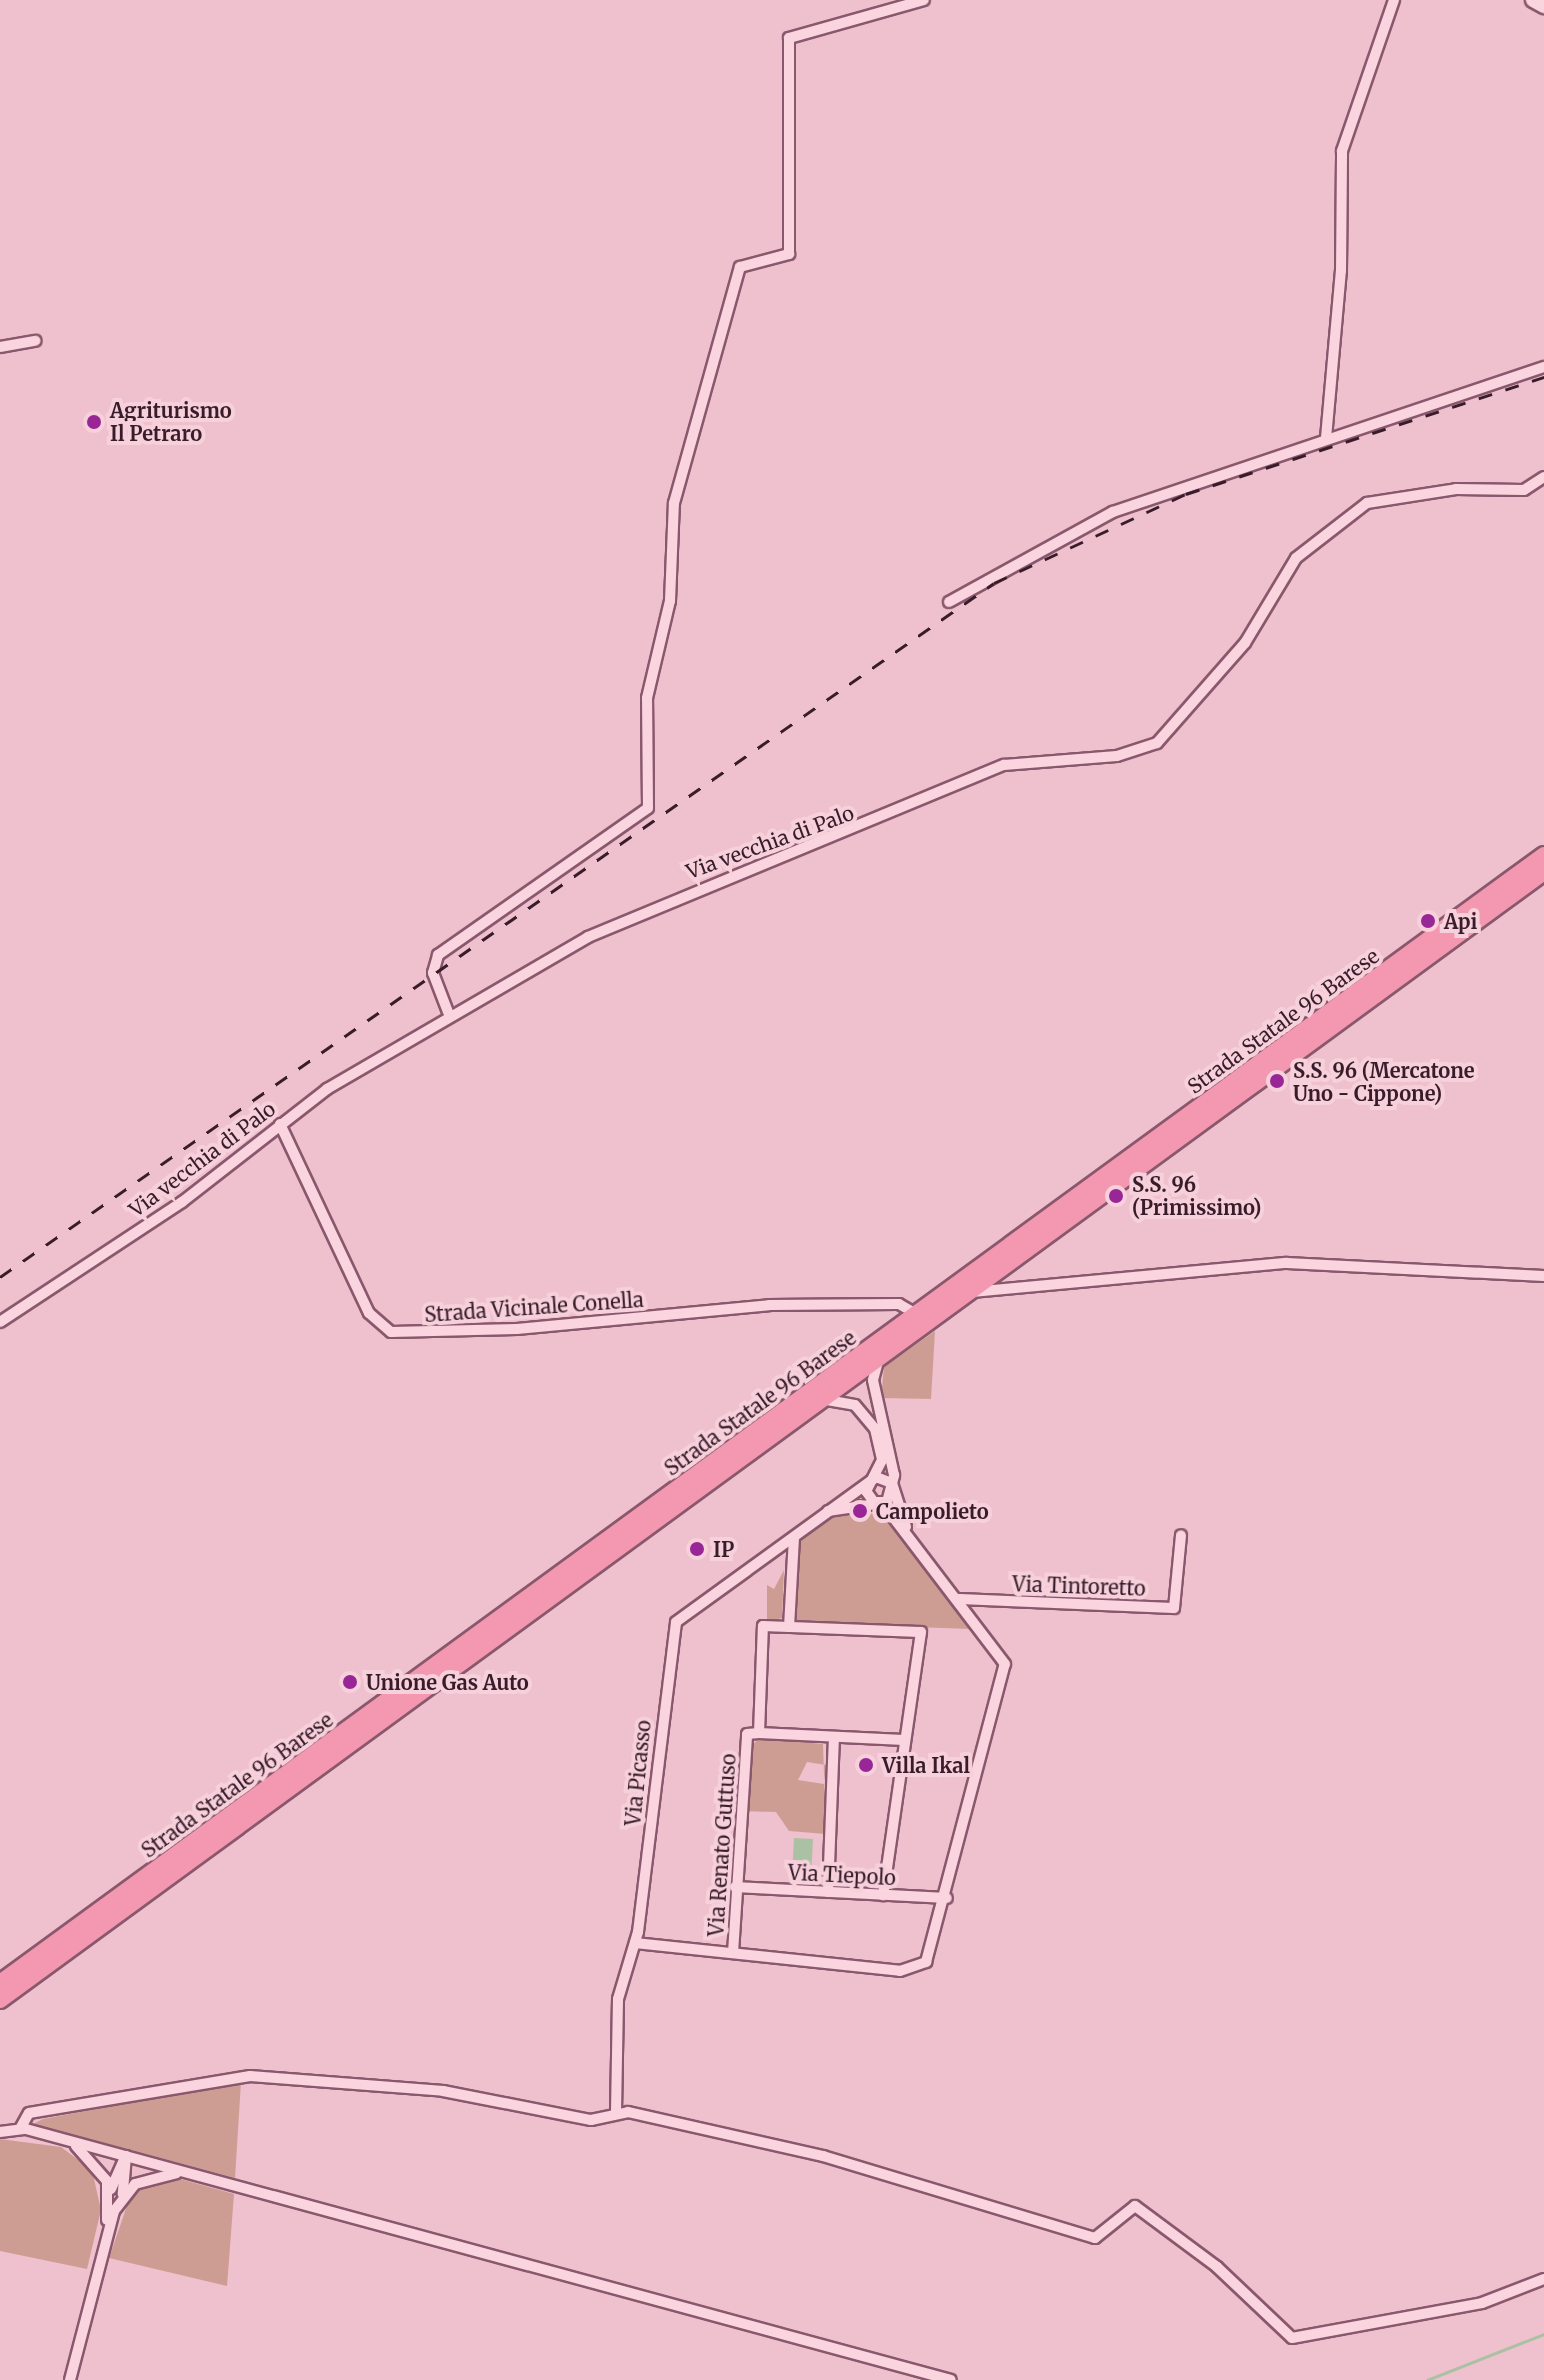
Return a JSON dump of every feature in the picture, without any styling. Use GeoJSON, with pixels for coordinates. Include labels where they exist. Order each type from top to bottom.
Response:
{"type":"FeatureCollection","features":[{"type":"Feature","properties":{"kind":"main road"},"geometry":{"type":"LineString","coordinates":[[1533,0],[1544,6]]}},
{"type":"Feature","properties":{"kind":"main road","name":"Strada Statale 96 Barese"},"geometry":{"type":"LineString","coordinates":[[0,1983],[1544,855]]}},
{"type":"Feature","properties":{"kind":"main road","name":"Strada Statale 96 Barese"},"geometry":{"type":"LineString","coordinates":[[0,2000],[1544,872]]}},
{"type":"Feature","properties":{"kind":"street"},"geometry":{"type":"LineString","coordinates":[[448,1012],[433,973],[438,955],[648,808],[647,698],[670,601],[674,503],[740,267],[789,254],[789,38],[924,0]]}},
{"type":"Feature","properties":{"kind":"street"},"geometry":{"type":"LineString","coordinates":[[1326,438],[1341,271],[1342,151],[1394,0]]}},
{"type":"Feature","properties":{"kind":"street"},"geometry":{"type":"LineString","coordinates":[[0,347],[35,341]]}},
{"type":"Feature","properties":{"kind":"street"},"geometry":{"type":"LineString","coordinates":[[949,602],[1086,524],[1326,438],[1544,367]]}},
{"type":"Feature","properties":{"kind":"street","name":"Via vecchia di Palo"},"geometry":{"type":"LineString","coordinates":[[0,1322],[182,1202],[280,1124],[448,1012],[670,898],[1004,765],[1140,751],[1157,743],[1237,653],[1296,558],[1331,527],[1367,503],[1403,494],[1524,490],[1544,477]]}},
{"type":"Feature","properties":{"kind":"street","name":"Strada Vicinale Conella"},"geometry":{"type":"LineString","coordinates":[[280,1124],[369,1313],[391,1332],[517,1329],[769,1305],[899,1304],[916,1314]]}},
{"type":"Feature","properties":{"kind":"street"},"geometry":{"type":"LineString","coordinates":[[968,1292],[1287,1263],[1544,1276]]}},
{"type":"Feature","properties":{"kind":"street"},"geometry":{"type":"LineString","coordinates":[[885,1351],[873,1380],[894,1487],[906,1527]]}},
{"type":"Feature","properties":{"kind":"street"},"geometry":{"type":"LineString","coordinates":[[635,1943],[900,1971],[926,1962],[947,1898],[1005,1664],[906,1527],[867,1495],[882,1450],[869,1419],[846,1400],[814,1405]]}},
{"type":"Feature","properties":{"kind":"street"},"geometry":{"type":"LineString","coordinates":[[872,1479],[885,1477],[894,1487]]}},
{"type":"Feature","properties":{"kind":"street","name":"Via Picasso"},"geometry":{"type":"LineString","coordinates":[[616,2113],[618,1999],[635,1943],[673,1629],[872,1479]]}},
{"type":"Feature","properties":{"kind":"street"},"geometry":{"type":"LineString","coordinates":[[826,1511],[880,1504],[894,1487]]}},
{"type":"Feature","properties":{"kind":"street","name":"Via Tintoretto"},"geometry":{"type":"LineString","coordinates":[[959,1599],[1174,1608],[1181,1535]]}},
{"type":"Feature","properties":{"kind":"street"},"geometry":{"type":"LineString","coordinates":[[794,1537],[789,1627],[921,1632],[883,1895]]}},
{"type":"Feature","properties":{"kind":"street","name":"Via Renato Guttuso"},"geometry":{"type":"LineString","coordinates":[[733,1953],[747,1734],[759,1733],[763,1626],[789,1627]]}},
{"type":"Feature","properties":{"kind":"street"},"geometry":{"type":"LineString","coordinates":[[759,1733],[904,1740]]}},
{"type":"Feature","properties":{"kind":"street"},"geometry":{"type":"LineString","coordinates":[[828,1892],[834,1737]]}},
{"type":"Feature","properties":{"kind":"street","name":"Via Tiepolo"},"geometry":{"type":"LineString","coordinates":[[735,1887],[947,1898]]}},
{"type":"Feature","properties":{"kind":"street"},"geometry":{"type":"LineString","coordinates":[[20,2129],[29,2113],[250,2076],[443,2091],[591,2120],[616,2113],[823,2156],[1095,2238],[1135,2206],[1217,2267],[1292,2338],[1482,2303],[1544,2279]]}},
{"type":"Feature","properties":{"kind":"street"},"geometry":{"type":"LineString","coordinates":[[0,2132],[20,2129],[57,2138],[951,2380]]}},
{"type":"Feature","properties":{"kind":"street"},"geometry":{"type":"LineString","coordinates":[[57,2138],[93,2157],[115,2198]]}},
{"type":"Feature","properties":{"kind":"street"},"geometry":{"type":"LineString","coordinates":[[70,2380],[126,2156]]}},
{"type":"Feature","properties":{"kind":"street"},"geometry":{"type":"LineString","coordinates":[[115,2198],[148,2177],[191,2173]]}},
{"type":"Feature","properties":{"kind":"shaded area"},"geometry":{"type":"Polygon","coordinates":[[[935,1331],[931,1399],[881,1398],[884,1367],[935,1331]]]}},
{"type":"Feature","properties":{"kind":"shaded area"},"geometry":{"type":"Polygon","coordinates":[[[839,1511],[889,1515],[972,1629],[793,1623],[795,1539],[839,1511]]]}},
{"type":"Feature","properties":{"kind":"shaded area"},"geometry":{"type":"Polygon","coordinates":[[[784,1570],[782,1618],[767,1622],[767,1585],[774,1589],[784,1570]]]}},
{"type":"Feature","properties":{"kind":"shaded area"},"geometry":{"type":"Polygon","coordinates":[[[760,1738],[823,1744],[824,1765],[807,1762],[798,1780],[824,1782],[826,1834],[789,1831],[776,1812],[742,1811],[750,1747],[760,1738]]]}},
{"type":"Feature","properties":{"kind":"shaded area"},"geometry":{"type":"Polygon","coordinates":[[[794,1838],[813,1839],[811,1877],[792,1876],[794,1838]]]}},
{"type":"Feature","properties":{"kind":"shaded area"},"geometry":{"type":"Polygon","coordinates":[[[241,2082],[235,2178],[33,2124],[43,2119],[241,2082]]]}},
{"type":"Feature","properties":{"kind":"shaded area"},"geometry":{"type":"Polygon","coordinates":[[[0,2139],[61,2147],[92,2170],[101,2210],[87,2269],[0,2251],[0,2139]]]}},
{"type":"Feature","properties":{"kind":"shaded area"},"geometry":{"type":"Polygon","coordinates":[[[180,2179],[234,2194],[227,2286],[109,2258],[131,2194],[148,2182],[180,2179]]]}},
{"type":"Feature","properties":{"kind":"waterway"},"geometry":{"type":"LineString","coordinates":[[1427,2380],[1544,2334]]}},
{"type":"Feature","properties":{"kind":"railway"},"geometry":{"type":"LineString","coordinates":[[0,1277],[994,583],[1186,494],[1544,377]]}},
{"type":"Feature","properties":{"kind":"place","name":"Agriturismo Il Petraro"},"geometry":{"type":"Point","coordinates":[94,422]}},
{"type":"Feature","properties":{"kind":"place","name":"Api"},"geometry":{"type":"Point","coordinates":[1428,921]}},
{"type":"Feature","properties":{"kind":"place","name":"S.S. 96 (Mercatone Uno - Cippone)"},"geometry":{"type":"Point","coordinates":[1277,1081]}},
{"type":"Feature","properties":{"kind":"place","name":"S.S. 96 (Primissimo)"},"geometry":{"type":"Point","coordinates":[1116,1196]}},
{"type":"Feature","properties":{"kind":"place","name":"Campolieto"},"geometry":{"type":"Point","coordinates":[860,1511]}},
{"type":"Feature","properties":{"kind":"place","name":"IP"},"geometry":{"type":"Point","coordinates":[697,1549]}},
{"type":"Feature","properties":{"kind":"place","name":"Unione Gas Auto"},"geometry":{"type":"Point","coordinates":[350,1682]}},
{"type":"Feature","properties":{"kind":"place","name":"Villa Ikal"},"geometry":{"type":"Point","coordinates":[866,1765]}}]}
